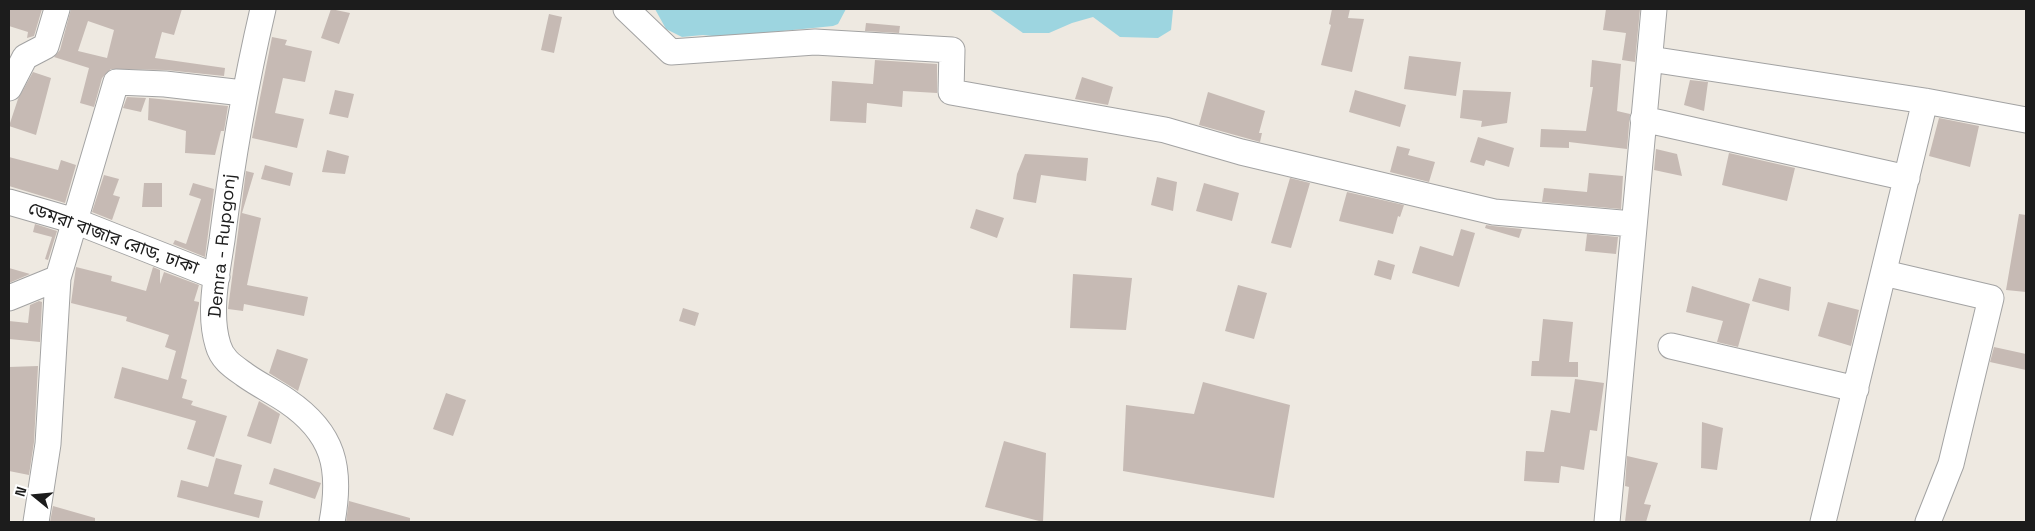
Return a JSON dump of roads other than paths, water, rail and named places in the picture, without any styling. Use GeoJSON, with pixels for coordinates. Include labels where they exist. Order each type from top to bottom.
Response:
{"type":"FeatureCollection","features":[{"type":"Feature","properties":{"kind":"street"},"geometry":{"type":"LineString","coordinates":[[9,88],[25,57],[46,46],[57,9]]}},
{"type":"Feature","properties":{"kind":"street","name":"Demra - Rupgonj"},"geometry":{"type":"LineString","coordinates":[[263,9],[243,94],[217,277],[214,324],[218,347],[228,363],[287,401],[316,424],[329,444],[337,478],[337,496],[332,522]]}},
{"type":"Feature","properties":{"kind":"street"},"geometry":{"type":"LineString","coordinates":[[626,9],[671,52],[815,42],[952,50],[951,92],[1165,130],[1241,152],[1494,212],[1633,224]]}},
{"type":"Feature","properties":{"kind":"street"},"geometry":{"type":"LineString","coordinates":[[1607,522],[1654,9]]}},
{"type":"Feature","properties":{"kind":"street"},"geometry":{"type":"LineString","coordinates":[[1650,58],[1925,101],[2026,120]]}},
{"type":"Feature","properties":{"kind":"street"},"geometry":{"type":"LineString","coordinates":[[36,522],[48,444],[58,278],[116,82],[165,84],[243,94]]}},
{"type":"Feature","properties":{"kind":"street"},"geometry":{"type":"LineString","coordinates":[[1823,522],[1925,101]]}},
{"type":"Feature","properties":{"kind":"street"},"geometry":{"type":"LineString","coordinates":[[1643,119],[1906,178]]}},
{"type":"Feature","properties":{"kind":"street","name":"ডেমরা বাজার রোড, ঢাকা"},"geometry":{"type":"LineString","coordinates":[[9,202],[75,221],[217,277]]}},
{"type":"Feature","properties":{"kind":"street"},"geometry":{"type":"LineString","coordinates":[[1884,274],[1992,298],[1951,464],[1928,522]]}},
{"type":"Feature","properties":{"kind":"street"},"geometry":{"type":"LineString","coordinates":[[9,298],[58,278]]}},
{"type":"Feature","properties":{"kind":"street"},"geometry":{"type":"LineString","coordinates":[[1671,346],[1856,389]]}},
{"type":"Feature","properties":{"kind":"water"},"geometry":{"type":"Polygon","coordinates":[[[655,9],[846,9],[838,24],[833,26],[722,37],[703,35],[682,37],[666,29],[655,9]]]}},
{"type":"Feature","properties":{"kind":"water"},"geometry":{"type":"Polygon","coordinates":[[[989,9],[1173,10],[1171,30],[1158,38],[1120,37],[1093,17],[1072,23],[1049,33],[1023,33],[989,9]]]}}]}
